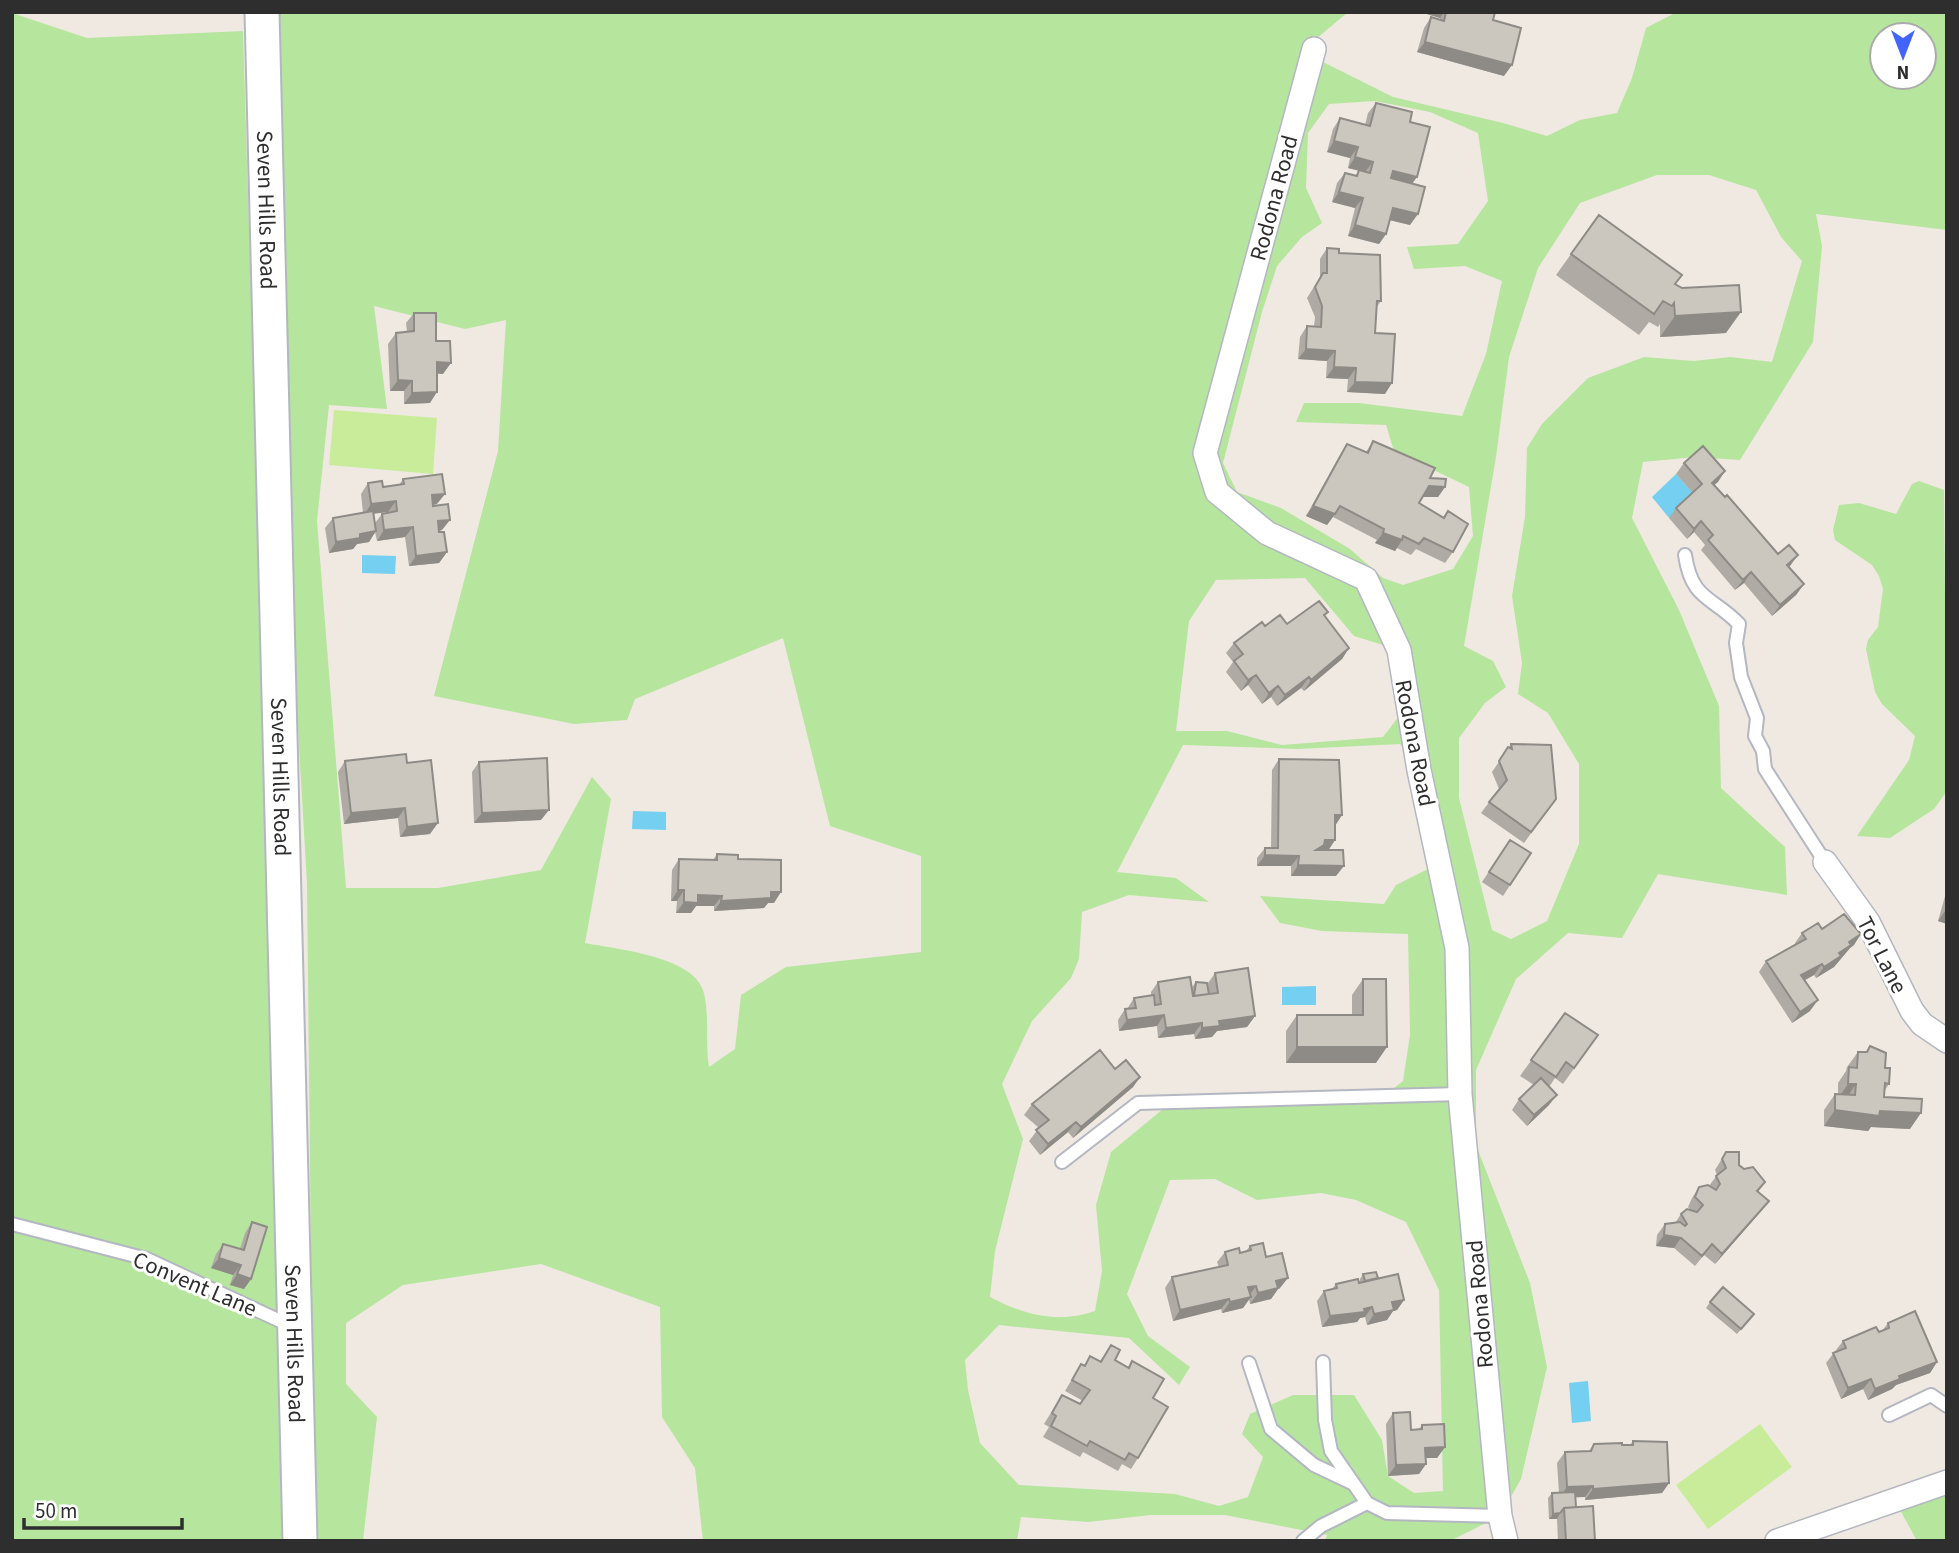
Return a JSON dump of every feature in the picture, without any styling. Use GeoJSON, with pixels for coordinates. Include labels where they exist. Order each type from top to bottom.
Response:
{"type":"FeatureCollection","features":[{"type":"Feature","properties":{"kind":"main road","name":"Seven Hills Road"},"geometry":{"type":"LineString","coordinates":[[261,12],[300,1541]]}},
{"type":"Feature","properties":{"kind":"street","name":"Rodona Road"},"geometry":{"type":"LineString","coordinates":[[1314,49],[1205,453],[1217,492],[1267,533],[1366,579],[1399,650],[1414,745],[1457,948],[1461,1094],[1500,1516],[1506,1541]]}},
{"type":"Feature","properties":{"kind":"street","name":"Tor Lane"},"geometry":{"type":"LineString","coordinates":[[1825,862],[1868,922],[1912,1011],[1922,1024],[1947,1041]]}},
{"type":"Feature","properties":{"kind":"street"},"geometry":{"type":"LineString","coordinates":[[1777,1541],[1947,1482]]}},
{"type":"Feature","properties":{"kind":"lane"},"geometry":{"type":"LineString","coordinates":[[1685,555],[1688,578],[1707,600],[1727,611],[1740,624],[1736,643],[1741,677],[1757,718],[1755,736],[1763,751],[1765,769],[1825,862]]}},
{"type":"Feature","properties":{"kind":"lane"},"geometry":{"type":"LineString","coordinates":[[1062,1162],[1138,1103],[1461,1094]]}},
{"type":"Feature","properties":{"kind":"lane","name":"Convent Lane"},"geometry":{"type":"LineString","coordinates":[[12,1224],[147,1259],[295,1328]]}},
{"type":"Feature","properties":{"kind":"lane"},"geometry":{"type":"LineString","coordinates":[[1323,1362],[1325,1419],[1331,1451],[1367,1503],[1387,1513],[1500,1516]]}},
{"type":"Feature","properties":{"kind":"lane"},"geometry":{"type":"LineString","coordinates":[[1249,1363],[1272,1429],[1314,1465],[1354,1484]]}},
{"type":"Feature","properties":{"kind":"lane"},"geometry":{"type":"LineString","coordinates":[[1889,1415],[1931,1395],[1947,1406]]}},
{"type":"Feature","properties":{"kind":"lane"},"geometry":{"type":"LineString","coordinates":[[1303,1541],[1321,1526],[1367,1503]]}},
{"type":"Feature","properties":{"kind":"green space"},"geometry":{"type":"Polygon","coordinates":[[[276,12],[1348,12],[1316,39],[1323,62],[1393,97],[1547,136],[1580,120],[1617,113],[1632,78],[1646,28],[1677,12],[1947,12],[1947,230],[1816,214],[1822,246],[1813,342],[1740,460],[1695,457],[1643,462],[1632,518],[1679,610],[1719,706],[1721,788],[1785,847],[1787,895],[1658,874],[1622,938],[1568,933],[1516,979],[1476,1070],[1476,1145],[1530,1283],[1547,1367],[1521,1479],[1500,1516],[1450,1541],[1325,1541],[1327,1535],[1225,1515],[1151,1515],[1088,1522],[1021,1517],[1017,1541],[703,1541],[695,1468],[662,1417],[660,1307],[541,1264],[403,1285],[346,1323],[346,1384],[377,1417],[363,1541],[314,1541],[307,883],[286,524],[276,12]],[[1375,101],[1329,104],[1308,133],[1306,188],[1322,223],[1302,237],[1277,266],[1262,312],[1223,463],[1237,492],[1281,508],[1350,549],[1383,578],[1403,585],[1453,569],[1473,536],[1469,487],[1394,451],[1386,425],[1296,422],[1304,403],[1359,403],[1462,416],[1486,354],[1502,281],[1465,266],[1414,269],[1407,247],[1458,244],[1488,201],[1478,133],[1430,112],[1375,101]],[[1657,175],[1580,203],[1538,268],[1509,357],[1496,457],[1464,646],[1493,661],[1506,687],[1485,703],[1459,738],[1459,798],[1492,930],[1511,939],[1547,921],[1579,844],[1579,764],[1548,713],[1518,694],[1522,663],[1512,596],[1525,517],[1527,448],[1542,424],[1588,378],[1644,357],[1694,361],[1730,357],[1772,362],[1802,261],[1781,237],[1756,190],[1709,175],[1657,175]],[[374,306],[387,409],[329,405],[317,521],[346,888],[438,888],[541,870],[592,777],[611,799],[585,943],[651,956],[684,969],[696,978],[705,999],[709,1067],[735,1049],[741,995],[786,967],[921,952],[921,856],[830,826],[783,638],[635,699],[627,720],[574,724],[434,696],[498,451],[506,320],[465,329],[374,306]],[[1305,578],[1216,580],[1189,621],[1176,731],[1227,731],[1282,745],[1383,737],[1406,707],[1399,650],[1354,636],[1305,578]],[[1400,744],[1297,749],[1183,745],[1117,872],[1176,878],[1209,902],[1129,895],[1082,912],[1079,959],[1071,978],[1032,1021],[1002,1084],[1023,1139],[995,1251],[990,1297],[1015,1309],[1041,1316],[1067,1317],[1095,1311],[1102,1271],[1096,1205],[1111,1152],[1163,1109],[1220,1101],[1380,1099],[1403,1081],[1410,1035],[1408,934],[1322,931],[1280,923],[1260,896],[1384,904],[1396,885],[1440,863],[1419,770],[1400,744]],[[1215,1179],[1170,1180],[1127,1294],[1148,1336],[1190,1367],[1179,1385],[1129,1338],[999,1325],[965,1360],[968,1390],[980,1443],[1019,1485],[1175,1494],[1219,1506],[1248,1497],[1263,1457],[1242,1434],[1250,1414],[1293,1395],[1354,1395],[1382,1440],[1388,1476],[1414,1493],[1443,1491],[1439,1290],[1406,1222],[1356,1200],[1321,1193],[1257,1200],[1215,1179]]]}},
{"type":"Feature","properties":{"kind":"green space"},"geometry":{"type":"Polygon","coordinates":[[[12,13],[87,38],[243,31],[285,1416],[285,1541],[12,1541],[12,13]]]}},
{"type":"Feature","properties":{"kind":"green space"},"geometry":{"type":"Polygon","coordinates":[[[334,410],[437,418],[433,474],[329,465],[334,410]]]}},
{"type":"Feature","properties":{"kind":"green space"},"geometry":{"type":"Polygon","coordinates":[[[1919,481],[1944,490],[1947,791],[1934,809],[1890,838],[1857,836],[1909,760],[1915,736],[1882,704],[1875,692],[1866,649],[1868,640],[1878,627],[1883,589],[1879,576],[1872,565],[1835,540],[1833,530],[1839,505],[1859,503],[1896,514],[1912,484],[1919,481]]]}},
{"type":"Feature","properties":{"kind":"green space"},"geometry":{"type":"Polygon","coordinates":[[[1760,1424],[1792,1467],[1708,1529],[1676,1485],[1760,1424]]]}},
{"type":"Feature","properties":{"kind":"green space"},"geometry":{"type":"Polygon","coordinates":[[[1947,1494],[1947,1541],[1917,1541],[1899,1508],[1947,1494]]]}},
{"type":"Feature","properties":{"kind":"water"},"geometry":{"type":"Polygon","coordinates":[[[1676,474],[1695,495],[1669,518],[1652,497],[1676,474]]]}},
{"type":"Feature","properties":{"kind":"water"},"geometry":{"type":"Polygon","coordinates":[[[362,555],[396,556],[395,574],[362,573],[362,555]]]}},
{"type":"Feature","properties":{"kind":"water"},"geometry":{"type":"Polygon","coordinates":[[[633,811],[666,812],[666,830],[632,829],[633,811]]]}},
{"type":"Feature","properties":{"kind":"water"},"geometry":{"type":"Polygon","coordinates":[[[1316,986],[1316,1005],[1282,1005],[1282,987],[1316,986]]]}},
{"type":"Feature","properties":{"kind":"water"},"geometry":{"type":"Polygon","coordinates":[[[1588,1381],[1591,1421],[1572,1423],[1569,1383],[1588,1381]]]}},
{"type":"Feature","properties":{"kind":"building"},"geometry":{"type":"Polygon","coordinates":[[[1446,12],[1495,12],[1493,20],[1521,28],[1512,65],[1425,42],[1431,17],[1444,21],[1446,12]]]}},
{"type":"Feature","properties":{"kind":"building"},"geometry":{"type":"Polygon","coordinates":[[[1376,103],[1412,112],[1410,122],[1430,127],[1417,177],[1393,171],[1391,178],[1425,187],[1418,214],[1393,208],[1386,234],[1355,225],[1363,198],[1339,192],[1345,173],[1357,176],[1359,170],[1370,173],[1373,162],[1355,157],[1358,147],[1334,141],[1340,118],[1370,126],[1376,103]]]}},
{"type":"Feature","properties":{"kind":"building"},"geometry":{"type":"Polygon","coordinates":[[[1599,215],[1682,275],[1675,284],[1682,288],[1739,285],[1741,312],[1675,316],[1674,303],[1672,306],[1663,301],[1654,314],[1571,254],[1599,215]]]}},
{"type":"Feature","properties":{"kind":"building"},"geometry":{"type":"Polygon","coordinates":[[[1327,248],[1339,249],[1339,253],[1380,255],[1381,301],[1377,301],[1375,333],[1395,334],[1392,383],[1355,382],[1356,368],[1334,367],[1335,351],[1306,349],[1307,326],[1321,327],[1322,306],[1315,287],[1323,273],[1327,273],[1327,248]]]}},
{"type":"Feature","properties":{"kind":"building"},"geometry":{"type":"Polygon","coordinates":[[[414,313],[436,313],[436,341],[450,341],[451,363],[437,362],[437,392],[412,393],[412,381],[398,380],[396,333],[414,331],[414,313]]]}},
{"type":"Feature","properties":{"kind":"building"},"geometry":{"type":"Polygon","coordinates":[[[1373,441],[1435,468],[1430,478],[1446,479],[1445,487],[1429,486],[1419,503],[1444,518],[1448,511],[1468,524],[1453,552],[1424,538],[1419,544],[1403,536],[1402,540],[1383,533],[1384,529],[1340,506],[1335,514],[1313,506],[1347,444],[1368,453],[1373,441]]]}},
{"type":"Feature","properties":{"kind":"building"},"geometry":{"type":"Polygon","coordinates":[[[1703,446],[1725,471],[1712,483],[1725,497],[1727,495],[1778,554],[1789,545],[1798,555],[1787,565],[1804,584],[1780,605],[1751,572],[1743,580],[1708,540],[1713,535],[1701,521],[1694,529],[1676,508],[1702,484],[1684,463],[1703,446]]]}},
{"type":"Feature","properties":{"kind":"building"},"geometry":{"type":"Polygon","coordinates":[[[442,474],[445,494],[432,495],[433,506],[448,504],[450,520],[438,521],[439,532],[444,532],[447,552],[416,556],[413,527],[384,530],[382,514],[397,511],[396,501],[371,504],[368,483],[382,481],[383,487],[404,484],[403,479],[442,474]]]}},
{"type":"Feature","properties":{"kind":"building"},"geometry":{"type":"Polygon","coordinates":[[[373,511],[376,531],[360,534],[360,538],[336,542],[333,518],[373,511]]]}},
{"type":"Feature","properties":{"kind":"building"},"geometry":{"type":"Polygon","coordinates":[[[1319,601],[1328,612],[1324,615],[1349,648],[1311,680],[1309,677],[1285,695],[1278,686],[1269,693],[1256,675],[1248,680],[1234,661],[1243,654],[1234,643],[1262,622],[1265,626],[1280,615],[1287,624],[1319,601]]]}},
{"type":"Feature","properties":{"kind":"building"},"geometry":{"type":"Polygon","coordinates":[[[1511,744],[1551,745],[1556,799],[1531,832],[1489,802],[1507,780],[1499,761],[1508,747],[1512,749],[1511,744]]]}},
{"type":"Feature","properties":{"kind":"building"},"geometry":{"type":"Polygon","coordinates":[[[406,754],[407,763],[431,760],[438,823],[407,827],[405,808],[351,813],[345,761],[406,754]]]}},
{"type":"Feature","properties":{"kind":"building"},"geometry":{"type":"Polygon","coordinates":[[[547,758],[549,810],[482,813],[479,762],[547,758]]]}},
{"type":"Feature","properties":{"kind":"building"},"geometry":{"type":"Polygon","coordinates":[[[1279,759],[1339,760],[1342,815],[1335,815],[1335,840],[1325,840],[1324,845],[1316,850],[1343,850],[1344,866],[1298,865],[1299,856],[1265,855],[1265,848],[1278,848],[1279,759]]]}},
{"type":"Feature","properties":{"kind":"building"},"geometry":{"type":"Polygon","coordinates":[[[1510,840],[1531,853],[1510,885],[1489,872],[1510,840]]]}},
{"type":"Feature","properties":{"kind":"building"},"geometry":{"type":"Polygon","coordinates":[[[717,854],[738,855],[738,859],[781,860],[781,892],[771,892],[771,898],[721,901],[722,896],[698,895],[698,903],[684,902],[684,890],[678,890],[679,859],[717,860],[717,854]]]}},
{"type":"Feature","properties":{"kind":"building"},"geometry":{"type":"Polygon","coordinates":[[[1844,914],[1861,934],[1839,953],[1841,956],[1824,967],[1822,964],[1801,975],[1818,1000],[1800,1012],[1766,961],[1806,939],[1802,933],[1818,923],[1822,929],[1844,914]]]}},
{"type":"Feature","properties":{"kind":"building"},"geometry":{"type":"Polygon","coordinates":[[[1248,968],[1255,1016],[1219,1021],[1220,1026],[1202,1028],[1202,1023],[1166,1028],[1164,1015],[1127,1020],[1125,1009],[1136,1008],[1134,998],[1154,995],[1155,1005],[1161,1004],[1158,982],[1190,977],[1193,996],[1218,993],[1215,973],[1248,968]]]}},
{"type":"Feature","properties":{"kind":"building"},"geometry":{"type":"Polygon","coordinates":[[[1363,979],[1386,979],[1387,1047],[1297,1047],[1297,1015],[1363,1015],[1363,979]]]}},
{"type":"Feature","properties":{"kind":"building"},"geometry":{"type":"Polygon","coordinates":[[[1196,982],[1207,983],[1209,994],[1194,996],[1196,982]]]}},
{"type":"Feature","properties":{"kind":"building"},"geometry":{"type":"Polygon","coordinates":[[[1565,1013],[1598,1035],[1574,1068],[1566,1062],[1556,1077],[1531,1060],[1565,1013]]]}},
{"type":"Feature","properties":{"kind":"building"},"geometry":{"type":"Polygon","coordinates":[[[1870,1046],[1886,1053],[1885,1068],[1890,1068],[1889,1084],[1885,1083],[1884,1097],[1922,1099],[1921,1113],[1880,1111],[1879,1116],[1835,1110],[1835,1094],[1855,1095],[1856,1084],[1848,1084],[1849,1067],[1857,1068],[1858,1052],[1867,1052],[1870,1046]]]}},
{"type":"Feature","properties":{"kind":"building"},"geometry":{"type":"Polygon","coordinates":[[[1100,1050],[1115,1069],[1126,1060],[1140,1077],[1081,1127],[1076,1122],[1048,1144],[1036,1130],[1049,1120],[1032,1104],[1100,1050]]]}},
{"type":"Feature","properties":{"kind":"building"},"geometry":{"type":"Polygon","coordinates":[[[1541,1078],[1557,1095],[1534,1115],[1519,1099],[1541,1078]]]}},
{"type":"Feature","properties":{"kind":"building"},"geometry":{"type":"Polygon","coordinates":[[[1726,1152],[1739,1152],[1739,1165],[1744,1169],[1753,1167],[1765,1182],[1757,1191],[1769,1201],[1722,1254],[1712,1244],[1702,1256],[1681,1238],[1664,1235],[1665,1224],[1680,1222],[1685,1226],[1687,1224],[1681,1214],[1687,1209],[1697,1212],[1703,1205],[1695,1197],[1699,1187],[1708,1185],[1716,1190],[1720,1184],[1716,1176],[1726,1168],[1722,1159],[1726,1152]]]}},
{"type":"Feature","properties":{"kind":"building"},"geometry":{"type":"Polygon","coordinates":[[[252,1222],[267,1227],[251,1279],[237,1274],[241,1265],[219,1258],[223,1244],[244,1250],[252,1222]]]}},
{"type":"Feature","properties":{"kind":"building"},"geometry":{"type":"Polygon","coordinates":[[[1263,1243],[1266,1257],[1282,1253],[1288,1278],[1276,1281],[1278,1288],[1258,1293],[1256,1286],[1248,1287],[1251,1297],[1180,1310],[1172,1277],[1228,1265],[1225,1252],[1239,1248],[1240,1253],[1251,1250],[1250,1246],[1263,1243]]]}},
{"type":"Feature","properties":{"kind":"building"},"geometry":{"type":"Polygon","coordinates":[[[1376,1272],[1378,1278],[1365,1281],[1363,1274],[1376,1272]]]}},
{"type":"Feature","properties":{"kind":"building"},"geometry":{"type":"Polygon","coordinates":[[[1398,1274],[1404,1300],[1392,1302],[1394,1310],[1374,1314],[1372,1307],[1364,1309],[1365,1312],[1330,1316],[1324,1291],[1337,1288],[1336,1284],[1358,1279],[1359,1283],[1398,1274]]]}},
{"type":"Feature","properties":{"kind":"building"},"geometry":{"type":"Polygon","coordinates":[[[1723,1287],[1754,1314],[1741,1329],[1710,1302],[1723,1287]]]}},
{"type":"Feature","properties":{"kind":"building"},"geometry":{"type":"Polygon","coordinates":[[[1915,1311],[1937,1362],[1899,1376],[1900,1379],[1875,1389],[1871,1379],[1848,1388],[1833,1353],[1846,1348],[1843,1341],[1876,1327],[1879,1332],[1889,1328],[1888,1323],[1915,1311]]]}},
{"type":"Feature","properties":{"kind":"building"},"geometry":{"type":"Polygon","coordinates":[[[1111,1345],[1120,1350],[1115,1360],[1129,1368],[1132,1361],[1164,1379],[1153,1398],[1168,1407],[1138,1458],[1129,1453],[1125,1460],[1090,1441],[1087,1446],[1051,1426],[1056,1416],[1052,1413],[1062,1395],[1080,1404],[1090,1390],[1072,1380],[1081,1364],[1085,1366],[1090,1356],[1101,1362],[1111,1345]]]}},
{"type":"Feature","properties":{"kind":"building"},"geometry":{"type":"Polygon","coordinates":[[[1410,1412],[1411,1430],[1422,1429],[1422,1425],[1444,1424],[1445,1447],[1425,1448],[1426,1464],[1396,1465],[1393,1413],[1410,1412]]]}},
{"type":"Feature","properties":{"kind":"building"},"geometry":{"type":"Polygon","coordinates":[[[1633,1441],[1667,1442],[1669,1483],[1593,1489],[1593,1486],[1567,1487],[1565,1452],[1591,1451],[1594,1444],[1633,1445],[1633,1441]]]}},
{"type":"Feature","properties":{"kind":"building"},"geometry":{"type":"Polygon","coordinates":[[[1575,1492],[1576,1507],[1564,1508],[1560,1513],[1553,1514],[1552,1493],[1575,1492]]]}},
{"type":"Feature","properties":{"kind":"building"},"geometry":{"type":"Polygon","coordinates":[[[1593,1506],[1595,1541],[1566,1541],[1564,1508],[1593,1506]]]}}]}
